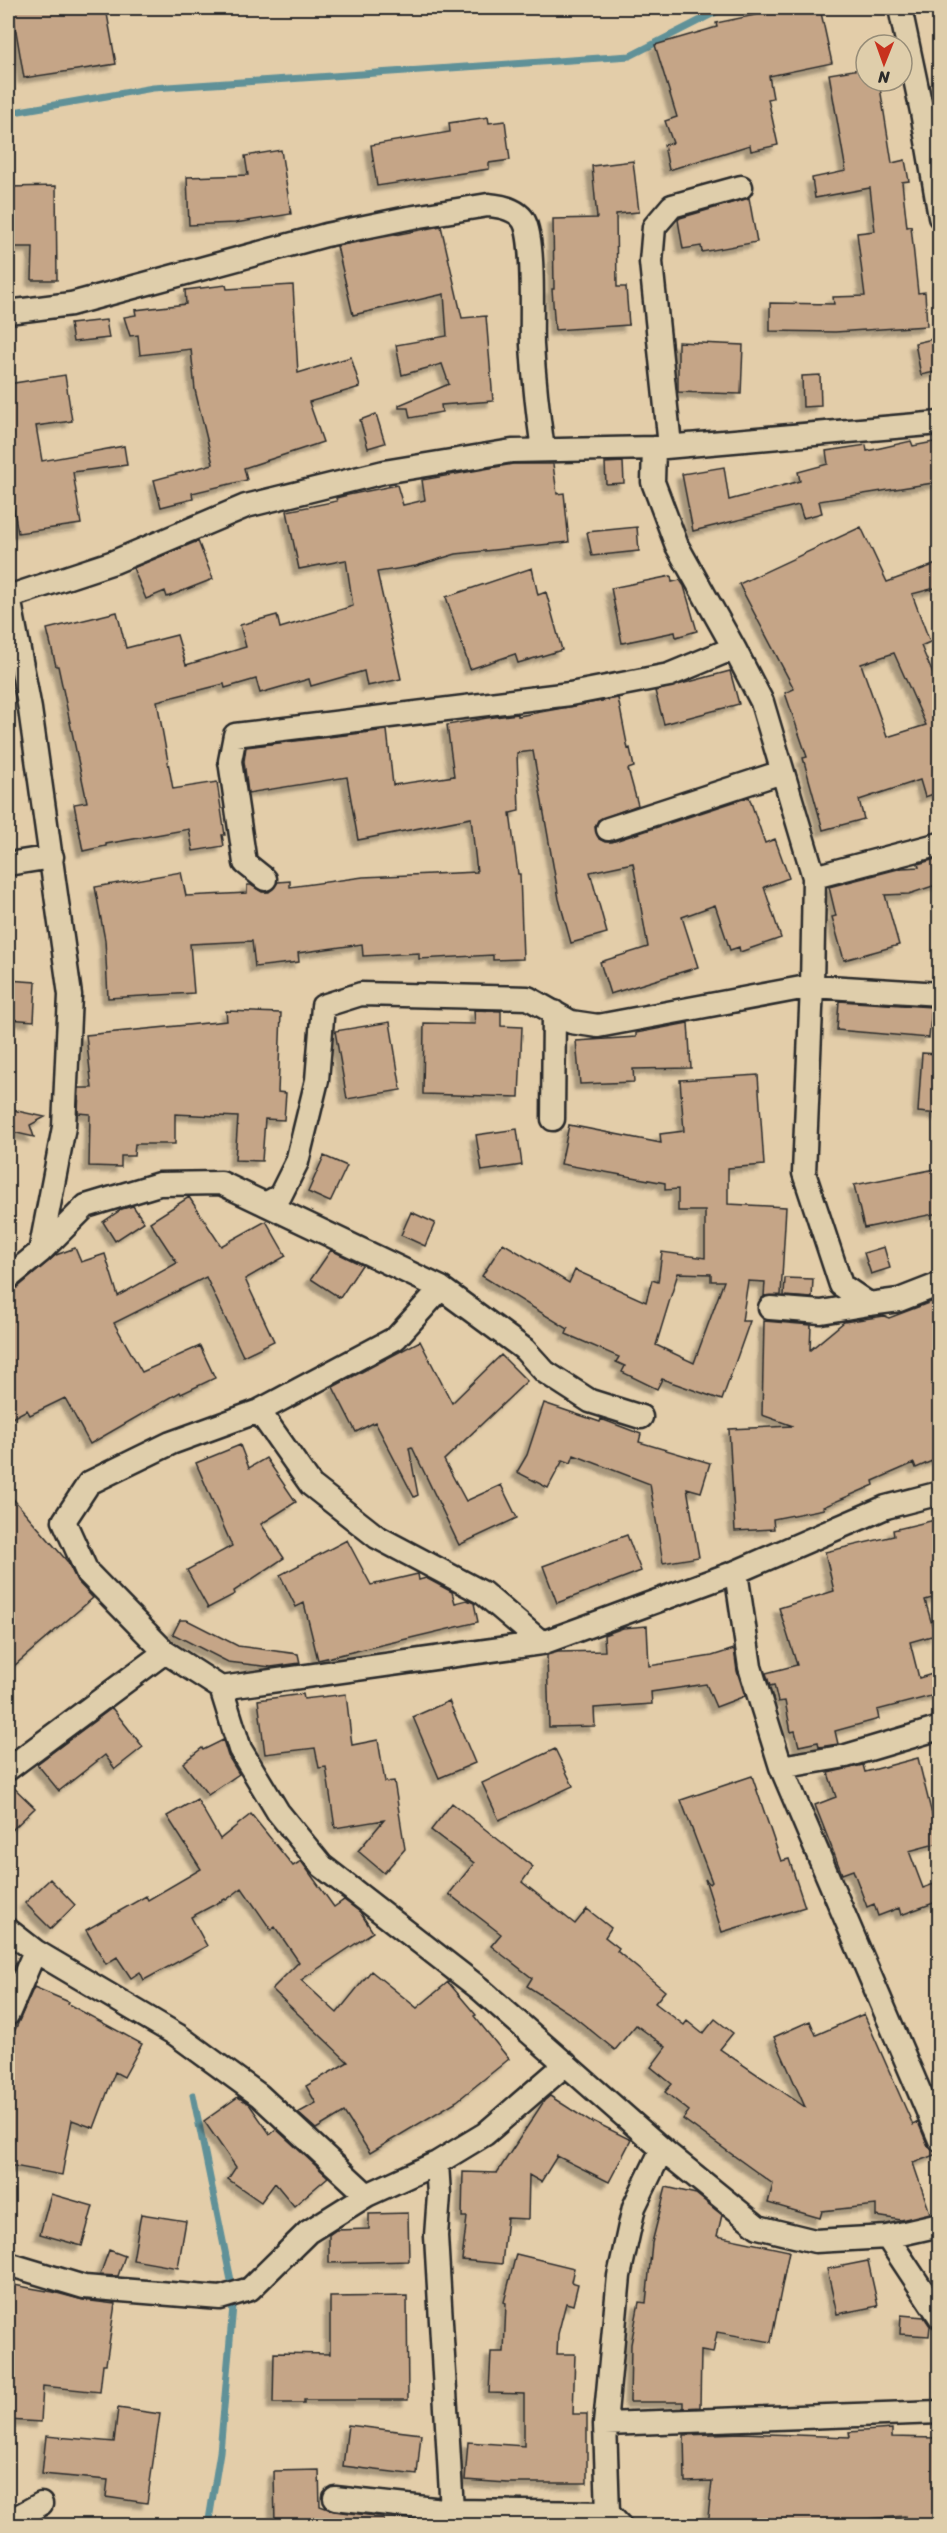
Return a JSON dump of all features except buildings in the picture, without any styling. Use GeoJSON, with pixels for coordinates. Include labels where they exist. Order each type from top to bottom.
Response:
{"type":"FeatureCollection","features":[{"type":"Feature","properties":{"kind":"street"},"geometry":{"type":"LineString","coordinates":[[900,8],[922,112],[939,217]]}},
{"type":"Feature","properties":{"kind":"street"},"geometry":{"type":"LineString","coordinates":[[741,187],[672,206],[654,227],[651,262],[662,447],[654,482],[677,546],[762,702],[814,877],[804,1173],[841,1285],[869,1304]]}},
{"type":"Feature","properties":{"kind":"street"},"geometry":{"type":"LineString","coordinates":[[8,312],[71,304],[326,235],[408,218],[488,205],[500,206],[513,211],[524,221],[529,242],[532,344],[543,450]]}},
{"type":"Feature","properties":{"kind":"street"},"geometry":{"type":"LineString","coordinates":[[40,1252],[64,1127],[70,995],[30,709],[8,597],[114,562],[246,506],[384,472],[512,451],[662,447],[939,423]]}},
{"type":"Feature","properties":{"kind":"street"},"geometry":{"type":"LineString","coordinates":[[266,879],[245,863],[230,761],[235,735],[570,694],[669,675],[734,648]]}},
{"type":"Feature","properties":{"kind":"street"},"geometry":{"type":"LineString","coordinates":[[608,830],[782,772]]}},
{"type":"Feature","properties":{"kind":"street"},"geometry":{"type":"LineString","coordinates":[[814,877],[939,844]]}},
{"type":"Feature","properties":{"kind":"street"},"geometry":{"type":"LineString","coordinates":[[8,864],[52,857]]}},
{"type":"Feature","properties":{"kind":"street"},"geometry":{"type":"LineString","coordinates":[[265,1204],[280,1196],[297,1162],[317,1080],[323,1006],[362,994],[528,998],[571,1022],[598,1026],[812,986],[939,994]]}},
{"type":"Feature","properties":{"kind":"street"},"geometry":{"type":"LineString","coordinates":[[553,1119],[554,1012]]}},
{"type":"Feature","properties":{"kind":"street"},"geometry":{"type":"LineString","coordinates":[[8,1278],[40,1252],[86,1206],[159,1184],[221,1183],[441,1288],[524,1349],[545,1372],[590,1401],[641,1417]]}},
{"type":"Feature","properties":{"kind":"street"},"geometry":{"type":"LineString","coordinates":[[770,1308],[821,1312],[899,1300],[939,1284]]}},
{"type":"Feature","properties":{"kind":"street"},"geometry":{"type":"LineString","coordinates":[[441,1288],[396,1338],[259,1411],[171,1443],[89,1483],[64,1521],[87,1572],[165,1652],[221,1688],[240,1749],[278,1812],[322,1866],[479,1988],[662,2149],[758,2227],[815,2241],[887,2237],[939,2225]]}},
{"type":"Feature","properties":{"kind":"street"},"geometry":{"type":"LineString","coordinates":[[259,1411],[311,1485],[377,1537],[483,1593],[542,1643]]}},
{"type":"Feature","properties":{"kind":"street"},"geometry":{"type":"LineString","coordinates":[[221,1688],[542,1643],[736,1572],[886,1507],[939,1493]]}},
{"type":"Feature","properties":{"kind":"street"},"geometry":{"type":"LineString","coordinates":[[736,1572],[750,1667],[781,1767],[939,2139]]}},
{"type":"Feature","properties":{"kind":"street"},"geometry":{"type":"LineString","coordinates":[[8,1769],[165,1652]]}},
{"type":"Feature","properties":{"kind":"street"},"geometry":{"type":"LineString","coordinates":[[781,1767],[846,1756],[939,1728]]}},
{"type":"Feature","properties":{"kind":"street"},"geometry":{"type":"LineString","coordinates":[[8,1930],[35,1951],[186,2042],[259,2095],[368,2195]]}},
{"type":"Feature","properties":{"kind":"street"},"geometry":{"type":"LineString","coordinates":[[8,2014],[35,1951]]}},
{"type":"Feature","properties":{"kind":"street"},"geometry":{"type":"LineString","coordinates":[[8,2264],[84,2287],[220,2298],[250,2289],[308,2232],[368,2195],[437,2163],[485,2134],[566,2064]]}},
{"type":"Feature","properties":{"kind":"street"},"geometry":{"type":"LineString","coordinates":[[335,2498],[452,2511],[614,2519],[605,2424],[619,2276],[634,2207],[662,2149]]}},
{"type":"Feature","properties":{"kind":"street"},"geometry":{"type":"LineString","coordinates":[[437,2163],[439,2194],[436,2236],[452,2511]]}},
{"type":"Feature","properties":{"kind":"street"},"geometry":{"type":"LineString","coordinates":[[887,2237],[939,2317]]}},
{"type":"Feature","properties":{"kind":"street"},"geometry":{"type":"LineString","coordinates":[[605,2424],[939,2412]]}},
{"type":"Feature","properties":{"kind":"street"},"geometry":{"type":"LineString","coordinates":[[8,2522],[41,2504]]}},
{"type":"Feature","properties":{"kind":"waterway"},"geometry":{"type":"LineString","coordinates":[[8,113],[153,88],[630,56],[724,8]]}},
{"type":"Feature","properties":{"kind":"waterway"},"geometry":{"type":"LineString","coordinates":[[193,2095],[234,2295],[220,2452],[208,2526]]}}]}
